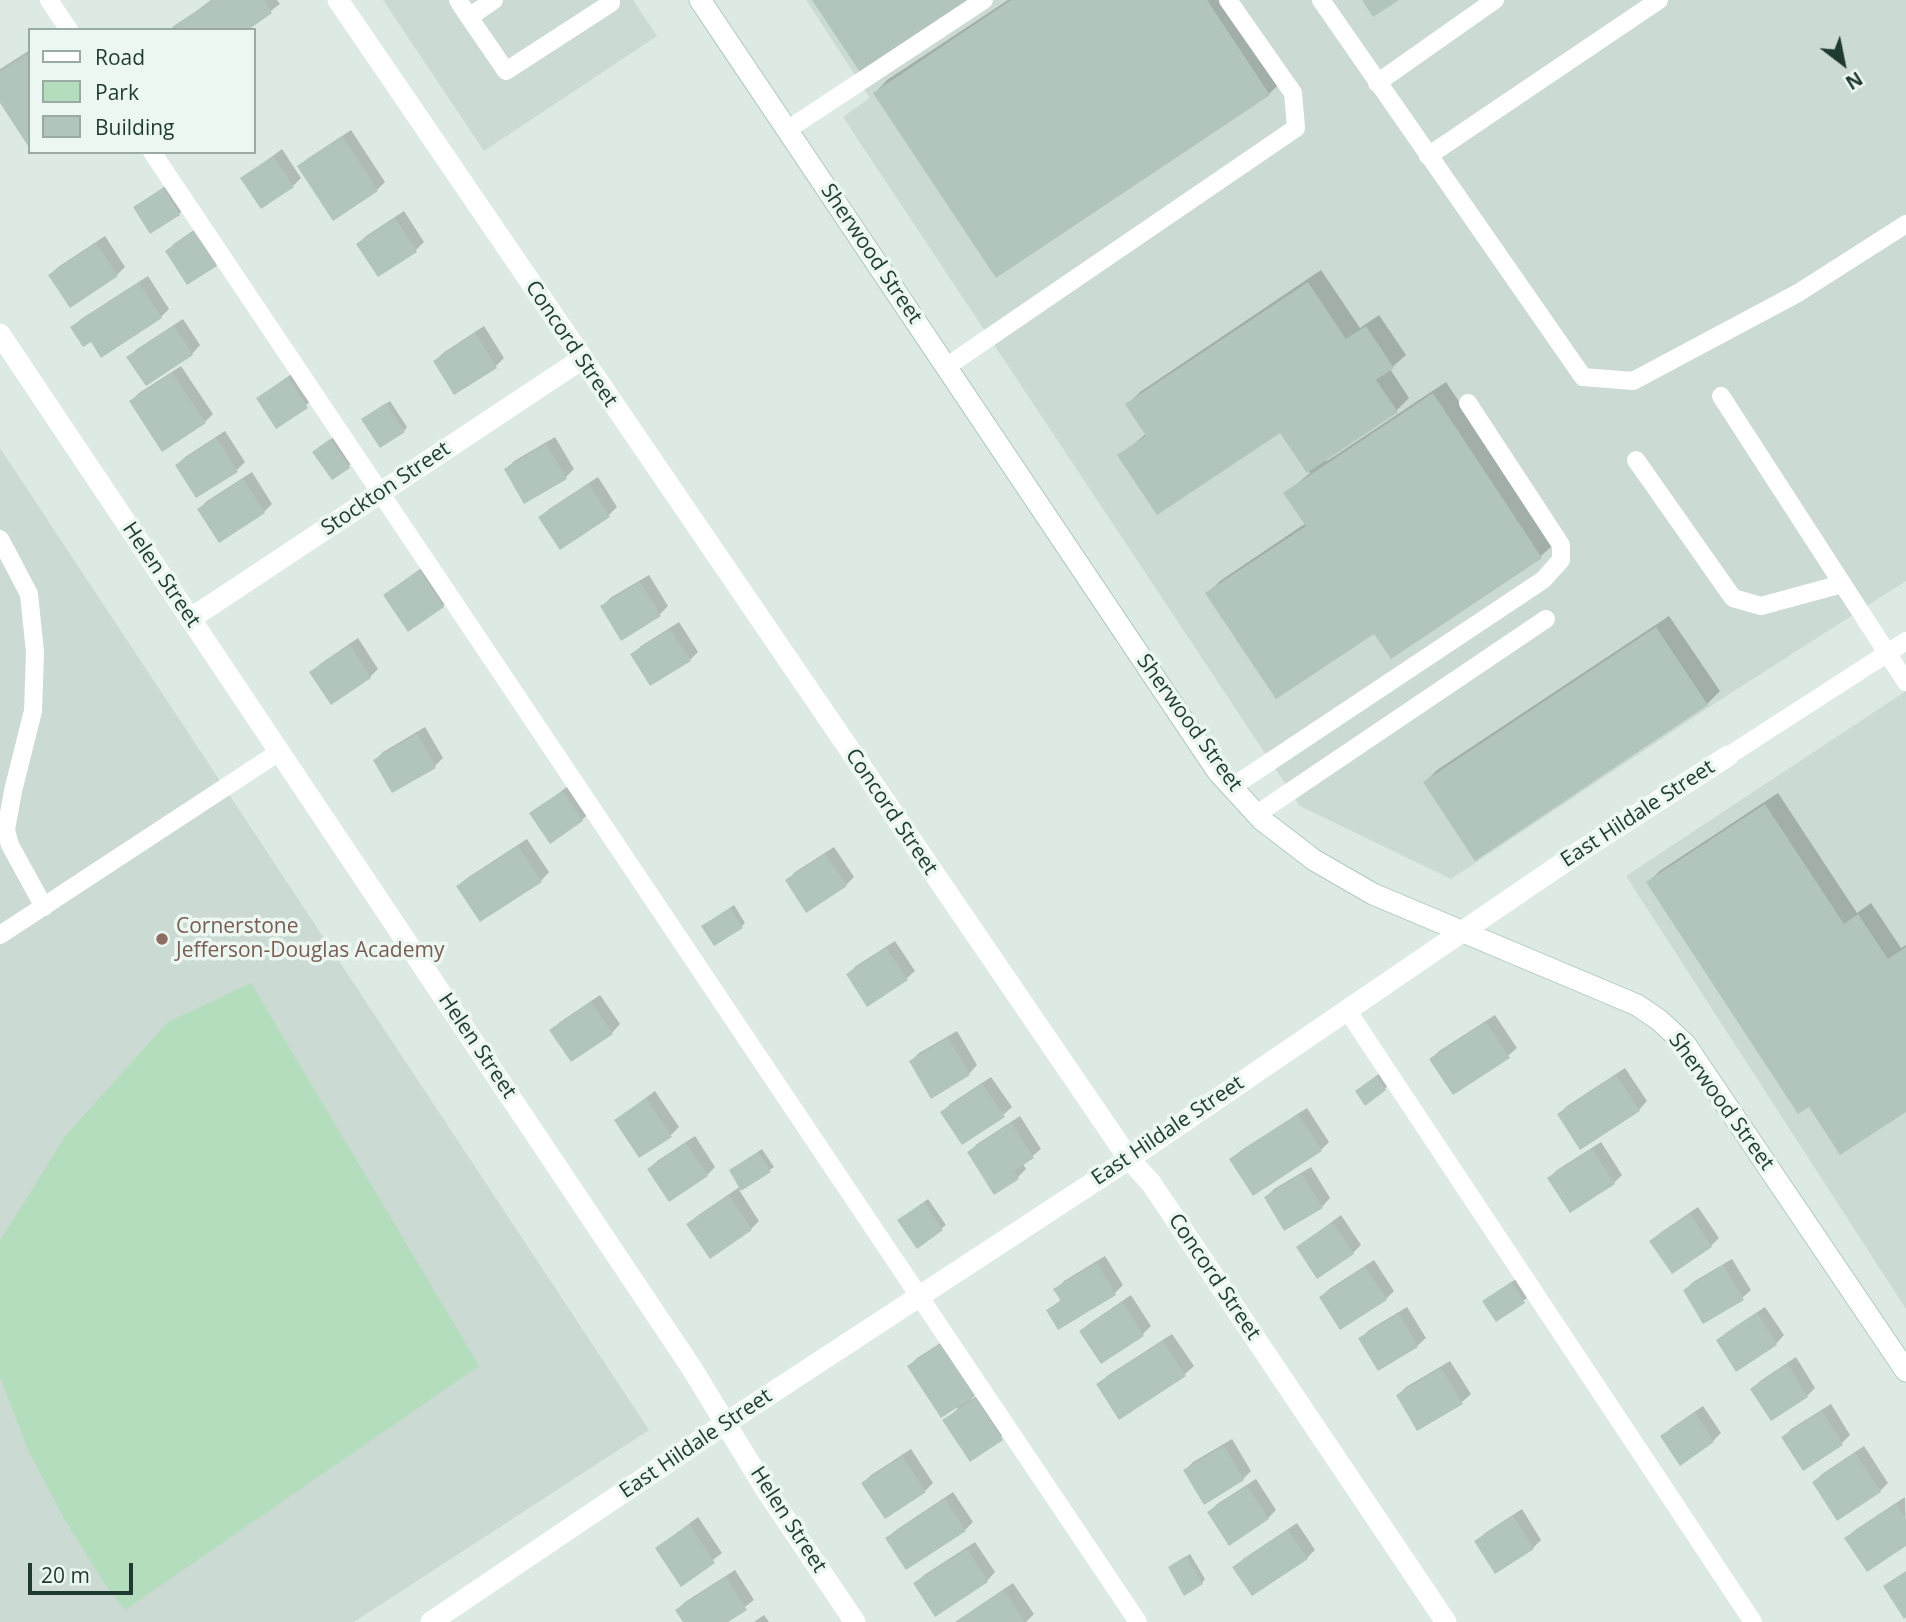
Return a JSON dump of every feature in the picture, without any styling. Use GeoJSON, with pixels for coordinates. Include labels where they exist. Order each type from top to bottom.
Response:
{"type":"FeatureCollection","features":[{"type":"Feature","properties":{"kind":"street","name":"Concord Street"},"geometry":{"type":"LineString","coordinates":[[338,0],[1129,1159],[1151,1183],[1446,1622]]}},
{"type":"Feature","properties":{"kind":"street","name":"Sherwood Street"},"geometry":{"type":"LineString","coordinates":[[702,1],[1210,760],[1232,786],[1257,814],[1314,860],[1373,894],[1637,1005],[1659,1020],[1685,1044],[1904,1365]]}},
{"type":"Feature","properties":{"kind":"street","name":"Helen Street"},"geometry":{"type":"LineString","coordinates":[[0,334],[691,1367],[768,1493],[855,1622]]}},
{"type":"Feature","properties":{"kind":"street","name":"Stockton Street"},"geometry":{"type":"LineString","coordinates":[[190,619],[582,359]]}},
{"type":"Feature","properties":{"kind":"street","name":"East Hildale Street"},"geometry":{"type":"LineString","coordinates":[[431,1622],[726,1423],[1129,1159],[1582,850],[1728,757]]}},
{"type":"Feature","properties":{"kind":"lane"},"geometry":{"type":"LineString","coordinates":[[49,0],[68,28]]}},
{"type":"Feature","properties":{"kind":"lane"},"geometry":{"type":"LineString","coordinates":[[458,0],[506,71],[611,3]]}},
{"type":"Feature","properties":{"kind":"lane"},"geometry":{"type":"LineString","coordinates":[[469,17],[494,0]]}},
{"type":"Feature","properties":{"kind":"lane"},"geometry":{"type":"LineString","coordinates":[[787,130],[984,0]]}},
{"type":"Feature","properties":{"kind":"lane"},"geometry":{"type":"LineString","coordinates":[[946,367],[1296,128],[1293,93],[1228,0]]}},
{"type":"Feature","properties":{"kind":"lane"},"geometry":{"type":"LineString","coordinates":[[1321,0],[1583,377],[1633,381],[1798,293],[1906,224]]}},
{"type":"Feature","properties":{"kind":"lane"},"geometry":{"type":"LineString","coordinates":[[1377,83],[1495,0]]}},
{"type":"Feature","properties":{"kind":"lane"},"geometry":{"type":"LineString","coordinates":[[1428,156],[1659,0]]}},
{"type":"Feature","properties":{"kind":"lane"},"geometry":{"type":"LineString","coordinates":[[153,154],[1138,1622]]}},
{"type":"Feature","properties":{"kind":"lane"},"geometry":{"type":"LineString","coordinates":[[1721,396],[1906,682]]}},
{"type":"Feature","properties":{"kind":"lane"},"geometry":{"type":"LineString","coordinates":[[1232,786],[1543,580],[1561,560],[1560,545],[1468,403]]}},
{"type":"Feature","properties":{"kind":"lane"},"geometry":{"type":"LineString","coordinates":[[1636,460],[1733,598],[1761,606],[1842,584]]}},
{"type":"Feature","properties":{"kind":"lane"},"geometry":{"type":"LineString","coordinates":[[0,538],[29,594],[35,652],[33,711],[6,830],[10,845],[44,907]]}},
{"type":"Feature","properties":{"kind":"lane"},"geometry":{"type":"LineString","coordinates":[[1257,814],[1546,619]]}},
{"type":"Feature","properties":{"kind":"lane","name":"East Hildale Street"},"geometry":{"type":"LineString","coordinates":[[1728,757],[1906,641]]}},
{"type":"Feature","properties":{"kind":"lane"},"geometry":{"type":"LineString","coordinates":[[0,935],[279,751]]}},
{"type":"Feature","properties":{"kind":"lane"},"geometry":{"type":"LineString","coordinates":[[1347,1010],[1753,1622]]}},
{"type":"Feature","properties":{"kind":"shaded area"},"geometry":{"type":"Polygon","coordinates":[[[383,0],[633,0],[657,36],[484,151],[383,0]]]}},
{"type":"Feature","properties":{"kind":"shaded area"},"geometry":{"type":"Polygon","coordinates":[[[806,0],[1906,0],[1906,581],[1720,700],[1451,879],[1300,806],[843,117],[870,98],[806,0]]]}},
{"type":"Feature","properties":{"kind":"shaded area","name":"Cornerstone Jefferson-Douglas Academy"},"geometry":{"type":"Polygon","coordinates":[[[0,448],[649,1430],[354,1622],[0,1622],[0,448]]]}},
{"type":"Feature","properties":{"kind":"shaded area"},"geometry":{"type":"Polygon","coordinates":[[[1906,691],[1906,1309],[1626,876],[1906,691]]]}},
{"type":"Feature","properties":{"kind":"green space"},"geometry":{"type":"Polygon","coordinates":[[[251,983],[479,1366],[125,1610],[102,1580],[65,1520],[29,1452],[0,1377],[0,1241],[66,1135],[168,1022],[251,983]]]}},
{"type":"Feature","properties":{"kind":"building"},"geometry":{"type":"Polygon","coordinates":[[[213,0],[264,0],[272,13],[251,28],[172,27],[213,0]]]}},
{"type":"Feature","properties":{"kind":"building"},"geometry":{"type":"Polygon","coordinates":[[[812,0],[967,0],[860,72],[812,0]]]}},
{"type":"Feature","properties":{"kind":"building"},"geometry":{"type":"Polygon","coordinates":[[[1011,0],[1207,0],[1270,95],[996,278],[873,93],[1011,0]]]}},
{"type":"Feature","properties":{"kind":"building"},"geometry":{"type":"Polygon","coordinates":[[[1362,0],[1399,0],[1373,17],[1362,0]]]}},
{"type":"Feature","properties":{"kind":"building"},"geometry":{"type":"Polygon","coordinates":[[[28,54],[28,146],[0,103],[0,72],[28,54]]]}},
{"type":"Feature","properties":{"kind":"building"},"geometry":{"type":"Polygon","coordinates":[[[342,136],[378,191],[333,221],[297,166],[342,136]]]}},
{"type":"Feature","properties":{"kind":"building"},"geometry":{"type":"Polygon","coordinates":[[[273,156],[294,187],[261,209],[240,178],[273,156]]]}},
{"type":"Feature","properties":{"kind":"building"},"geometry":{"type":"Polygon","coordinates":[[[163,188],[180,215],[150,234],[133,207],[163,188]]]}},
{"type":"Feature","properties":{"kind":"building"},"geometry":{"type":"Polygon","coordinates":[[[395,218],[417,252],[378,277],[356,244],[395,218]]]}},
{"type":"Feature","properties":{"kind":"building"},"geometry":{"type":"Polygon","coordinates":[[[194,231],[217,266],[187,285],[165,251],[194,231]]]}},
{"type":"Feature","properties":{"kind":"building"},"geometry":{"type":"Polygon","coordinates":[[[96,243],[118,276],[70,308],[48,275],[96,243]]]}},
{"type":"Feature","properties":{"kind":"building"},"geometry":{"type":"Polygon","coordinates":[[[1308,282],[1346,339],[1366,326],[1394,368],[1376,380],[1398,412],[1307,473],[1280,433],[1157,515],[1117,455],[1146,436],[1125,404],[1308,282]]]}},
{"type":"Feature","properties":{"kind":"building"},"geometry":{"type":"Polygon","coordinates":[[[139,283],[162,318],[101,358],[91,342],[83,347],[70,327],[139,283]]]}},
{"type":"Feature","properties":{"kind":"building"},"geometry":{"type":"Polygon","coordinates":[[[174,326],[193,355],[146,386],[126,357],[174,326]]]}},
{"type":"Feature","properties":{"kind":"building"},"geometry":{"type":"Polygon","coordinates":[[[475,333],[497,368],[454,395],[433,361],[475,333]]]}},
{"type":"Feature","properties":{"kind":"building"},"geometry":{"type":"Polygon","coordinates":[[[172,373],[206,423],[162,452],[129,401],[172,373]]]}},
{"type":"Feature","properties":{"kind":"building"},"geometry":{"type":"Polygon","coordinates":[[[288,377],[308,408],[276,429],[256,398],[288,377]]]}},
{"type":"Feature","properties":{"kind":"building"},"geometry":{"type":"Polygon","coordinates":[[[1433,393],[1542,558],[1391,659],[1374,634],[1276,699],[1205,593],[1306,526],[1283,493],[1433,393]]]}},
{"type":"Feature","properties":{"kind":"building"},"geometry":{"type":"Polygon","coordinates":[[[386,403],[405,432],[380,448],[361,419],[386,403]]]}},
{"type":"Feature","properties":{"kind":"building"},"geometry":{"type":"Polygon","coordinates":[[[216,438],[238,472],[196,498],[175,465],[216,438]]]}},
{"type":"Feature","properties":{"kind":"building"},"geometry":{"type":"Polygon","coordinates":[[[330,439],[350,468],[332,480],[312,452],[330,439]]]}},
{"type":"Feature","properties":{"kind":"building"},"geometry":{"type":"Polygon","coordinates":[[[546,444],[567,479],[524,504],[504,469],[546,444]]]}},
{"type":"Feature","properties":{"kind":"building"},"geometry":{"type":"Polygon","coordinates":[[[243,479],[265,513],[219,543],[197,509],[243,479]]]}},
{"type":"Feature","properties":{"kind":"building"},"geometry":{"type":"Polygon","coordinates":[[[589,484],[610,517],[560,550],[538,517],[589,484]]]}},
{"type":"Feature","properties":{"kind":"building"},"geometry":{"type":"Polygon","coordinates":[[[419,570],[444,607],[408,632],[383,595],[419,570]]]}},
{"type":"Feature","properties":{"kind":"building"},"geometry":{"type":"Polygon","coordinates":[[[640,582],[661,616],[621,641],[600,606],[640,582]]]}},
{"type":"Feature","properties":{"kind":"building"},"geometry":{"type":"Polygon","coordinates":[[[1656,627],[1708,705],[1475,861],[1423,782],[1656,627]]]}},
{"type":"Feature","properties":{"kind":"building"},"geometry":{"type":"Polygon","coordinates":[[[670,629],[691,661],[650,686],[630,654],[670,629]]]}},
{"type":"Feature","properties":{"kind":"building"},"geometry":{"type":"Polygon","coordinates":[[[350,645],[371,678],[331,705],[309,672],[350,645]]]}},
{"type":"Feature","properties":{"kind":"building"},"geometry":{"type":"Polygon","coordinates":[[[417,734],[436,768],[392,793],[373,760],[417,734]]]}},
{"type":"Feature","properties":{"kind":"building"},"geometry":{"type":"Polygon","coordinates":[[[562,791],[583,821],[550,844],[529,813],[562,791]]]}},
{"type":"Feature","properties":{"kind":"building"},"geometry":{"type":"Polygon","coordinates":[[[1765,804],[1844,924],[1858,914],[1888,959],[1906,947],[1906,1112],[1840,1155],[1809,1107],[1798,1114],[1646,882],[1765,804]]]}},
{"type":"Feature","properties":{"kind":"building"},"geometry":{"type":"Polygon","coordinates":[[[518,846],[542,882],[480,922],[456,886],[518,846]]]}},
{"type":"Feature","properties":{"kind":"building"},"geometry":{"type":"Polygon","coordinates":[[[825,854],[847,886],[806,913],[785,880],[825,854]]]}},
{"type":"Feature","properties":{"kind":"building"},"geometry":{"type":"Polygon","coordinates":[[[730,908],[743,928],[714,946],[701,926],[730,908]]]}},
{"type":"Feature","properties":{"kind":"building"},"geometry":{"type":"Polygon","coordinates":[[[886,948],[908,980],[867,1007],[846,974],[886,948]]]}},
{"type":"Feature","properties":{"kind":"building"},"geometry":{"type":"Polygon","coordinates":[[[591,1002],[613,1034],[571,1062],[549,1030],[591,1002]]]}},
{"type":"Feature","properties":{"kind":"building"},"geometry":{"type":"Polygon","coordinates":[[[1486,1022],[1510,1058],[1453,1095],[1429,1059],[1486,1022]]]}},
{"type":"Feature","properties":{"kind":"building"},"geometry":{"type":"Polygon","coordinates":[[[948,1038],[970,1075],[931,1099],[909,1061],[948,1038]]]}},
{"type":"Feature","properties":{"kind":"building"},"geometry":{"type":"Polygon","coordinates":[[[1616,1075],[1640,1111],[1580,1150],[1557,1114],[1616,1075]]]}},
{"type":"Feature","properties":{"kind":"building"},"geometry":{"type":"Polygon","coordinates":[[[1376,1076],[1386,1090],[1365,1106],[1355,1091],[1376,1076]]]}},
{"type":"Feature","properties":{"kind":"building"},"geometry":{"type":"Polygon","coordinates":[[[982,1084],[1005,1117],[962,1145],[940,1112],[982,1084]]]}},
{"type":"Feature","properties":{"kind":"building"},"geometry":{"type":"Polygon","coordinates":[[[646,1098],[672,1137],[639,1158],[614,1120],[646,1098]]]}},
{"type":"Feature","properties":{"kind":"building"},"geometry":{"type":"Polygon","coordinates":[[[1298,1114],[1322,1151],[1253,1196],[1229,1159],[1298,1114]]]}},
{"type":"Feature","properties":{"kind":"building"},"geometry":{"type":"Polygon","coordinates":[[[1011,1123],[1034,1158],[1014,1171],[1019,1179],[994,1195],[967,1152],[1011,1123]]]}},
{"type":"Feature","properties":{"kind":"building"},"geometry":{"type":"Polygon","coordinates":[[[686,1143],[708,1176],[669,1202],[647,1169],[686,1143]]]}},
{"type":"Feature","properties":{"kind":"building"},"geometry":{"type":"Polygon","coordinates":[[[1592,1149],[1615,1184],[1570,1213],[1547,1178],[1592,1149]]]}},
{"type":"Feature","properties":{"kind":"building"},"geometry":{"type":"Polygon","coordinates":[[[758,1152],[771,1172],[741,1191],[729,1170],[758,1152]]]}},
{"type":"Feature","properties":{"kind":"building"},"geometry":{"type":"Polygon","coordinates":[[[1302,1174],[1323,1208],[1284,1231],[1264,1197],[1302,1174]]]}},
{"type":"Feature","properties":{"kind":"building"},"geometry":{"type":"Polygon","coordinates":[[[729,1195],[752,1230],[710,1259],[686,1224],[729,1195]]]}},
{"type":"Feature","properties":{"kind":"building"},"geometry":{"type":"Polygon","coordinates":[[[924,1202],[943,1230],[917,1249],[897,1220],[924,1202]]]}},
{"type":"Feature","properties":{"kind":"building"},"geometry":{"type":"Polygon","coordinates":[[[1690,1214],[1712,1247],[1672,1274],[1649,1241],[1690,1214]]]}},
{"type":"Feature","properties":{"kind":"building"},"geometry":{"type":"Polygon","coordinates":[[[1332,1222],[1354,1254],[1317,1279],[1296,1247],[1332,1222]]]}},
{"type":"Feature","properties":{"kind":"building"},"geometry":{"type":"Polygon","coordinates":[[[1097,1263],[1116,1295],[1058,1330],[1046,1310],[1061,1301],[1053,1289],[1097,1263]]]}},
{"type":"Feature","properties":{"kind":"building"},"geometry":{"type":"Polygon","coordinates":[[[1723,1265],[1744,1300],[1703,1324],[1683,1290],[1723,1265]]]}},
{"type":"Feature","properties":{"kind":"building"},"geometry":{"type":"Polygon","coordinates":[[[1365,1267],[1387,1300],[1340,1330],[1319,1297],[1365,1267]]]}},
{"type":"Feature","properties":{"kind":"building"},"geometry":{"type":"Polygon","coordinates":[[[1511,1282],[1525,1303],[1496,1322],[1482,1301],[1511,1282]]]}},
{"type":"Feature","properties":{"kind":"building"},"geometry":{"type":"Polygon","coordinates":[[[1123,1302],[1144,1336],[1101,1364],[1079,1331],[1123,1302]]]}},
{"type":"Feature","properties":{"kind":"building"},"geometry":{"type":"Polygon","coordinates":[[[1757,1313],[1777,1345],[1736,1372],[1716,1340],[1757,1313]]]}},
{"type":"Feature","properties":{"kind":"building"},"geometry":{"type":"Polygon","coordinates":[[[1399,1314],[1418,1347],[1378,1371],[1358,1338],[1399,1314]]]}},
{"type":"Feature","properties":{"kind":"building"},"geometry":{"type":"Polygon","coordinates":[[[1163,1341],[1186,1376],[1119,1420],[1096,1384],[1163,1341]]]}},
{"type":"Feature","properties":{"kind":"building"},"geometry":{"type":"Polygon","coordinates":[[[941,1344],[975,1396],[941,1418],[907,1366],[941,1344]]]}},
{"type":"Feature","properties":{"kind":"building"},"geometry":{"type":"Polygon","coordinates":[[[1787,1364],[1808,1397],[1771,1421],[1750,1389],[1787,1364]]]}},
{"type":"Feature","properties":{"kind":"building"},"geometry":{"type":"Polygon","coordinates":[[[1441,1368],[1463,1404],[1417,1431],[1396,1395],[1441,1368]]]}},
{"type":"Feature","properties":{"kind":"building"},"geometry":{"type":"Polygon","coordinates":[[[976,1398],[1003,1440],[970,1462],[942,1420],[976,1398]]]}},
{"type":"Feature","properties":{"kind":"building"},"geometry":{"type":"Polygon","coordinates":[[[1822,1411],[1843,1445],[1803,1471],[1781,1437],[1822,1411]]]}},
{"type":"Feature","properties":{"kind":"building"},"geometry":{"type":"Polygon","coordinates":[[[1695,1413],[1714,1442],[1680,1466],[1660,1436],[1695,1413]]]}},
{"type":"Feature","properties":{"kind":"building"},"geometry":{"type":"Polygon","coordinates":[[[1224,1446],[1244,1480],[1204,1505],[1183,1470],[1224,1446]]]}},
{"type":"Feature","properties":{"kind":"building"},"geometry":{"type":"Polygon","coordinates":[[[1855,1453],[1881,1492],[1837,1521],[1812,1482],[1855,1453]]]}},
{"type":"Feature","properties":{"kind":"building"},"geometry":{"type":"Polygon","coordinates":[[[902,1456],[926,1492],[885,1519],[861,1483],[902,1456]]]}},
{"type":"Feature","properties":{"kind":"building"},"geometry":{"type":"Polygon","coordinates":[[[1247,1486],[1269,1519],[1229,1546],[1207,1512],[1247,1486]]]}},
{"type":"Feature","properties":{"kind":"building"},"geometry":{"type":"Polygon","coordinates":[[[945,1499],[966,1531],[906,1570],[885,1538],[945,1499]]]}},
{"type":"Feature","properties":{"kind":"building"},"geometry":{"type":"Polygon","coordinates":[[[1896,1504],[1906,1519],[1906,1546],[1867,1572],[1844,1538],[1896,1504]]]}},
{"type":"Feature","properties":{"kind":"building"},"geometry":{"type":"Polygon","coordinates":[[[1513,1516],[1534,1549],[1495,1574],[1474,1541],[1513,1516]]]}},
{"type":"Feature","properties":{"kind":"building"},"geometry":{"type":"Polygon","coordinates":[[[689,1524],[715,1563],[681,1587],[655,1548],[689,1524]]]}},
{"type":"Feature","properties":{"kind":"building"},"geometry":{"type":"Polygon","coordinates":[[[1288,1530],[1308,1559],[1252,1596],[1232,1567],[1288,1530]]]}},
{"type":"Feature","properties":{"kind":"building"},"geometry":{"type":"Polygon","coordinates":[[[967,1549],[988,1582],[935,1617],[913,1583],[967,1549]]]}},
{"type":"Feature","properties":{"kind":"building"},"geometry":{"type":"Polygon","coordinates":[[[1186,1556],[1203,1584],[1184,1596],[1168,1567],[1186,1556]]]}},
{"type":"Feature","properties":{"kind":"building"},"geometry":{"type":"Polygon","coordinates":[[[1906,1571],[1906,1617],[1904,1619],[1883,1586],[1906,1571]]]}},
{"type":"Feature","properties":{"kind":"building"},"geometry":{"type":"Polygon","coordinates":[[[726,1577],[747,1610],[728,1622],[683,1622],[675,1610],[726,1577]]]}},
{"type":"Feature","properties":{"kind":"building"},"geometry":{"type":"Polygon","coordinates":[[[1004,1590],[1025,1622],[956,1622],[1004,1590]]]}},
{"type":"Feature","properties":{"kind":"place","name":"Cornerstone Jefferson-Douglas Academy"},"geometry":{"type":"Point","coordinates":[162,939]}}]}
